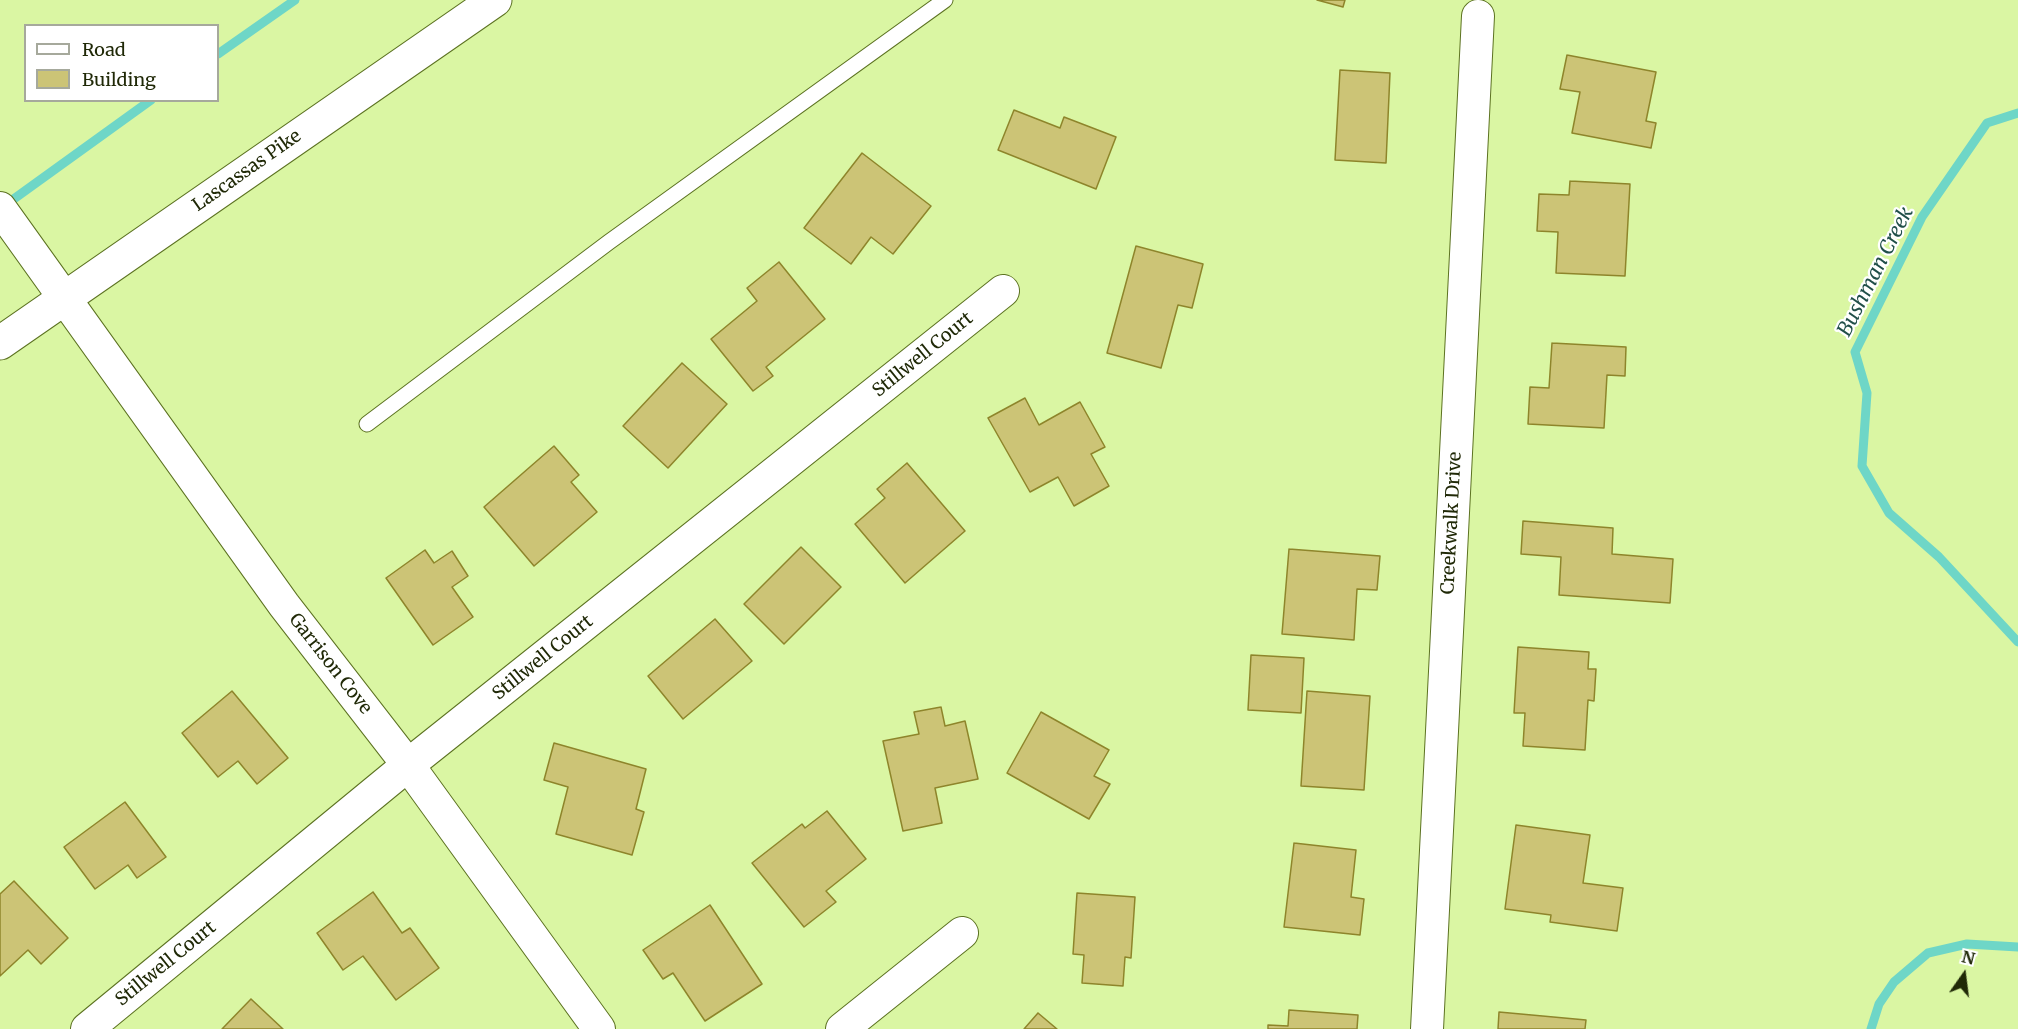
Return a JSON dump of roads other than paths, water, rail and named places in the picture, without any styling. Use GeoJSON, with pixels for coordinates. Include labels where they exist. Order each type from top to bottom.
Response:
{"type":"FeatureCollection","features":[{"type":"Feature","properties":{"kind":"main road","name":"Lascassas Pike"},"geometry":{"type":"LineString","coordinates":[[0,344],[63,298],[495,0]]}},
{"type":"Feature","properties":{"kind":"street","name":"Creekwalk Drive"},"geometry":{"type":"LineString","coordinates":[[1427,1029],[1478,16]]}},
{"type":"Feature","properties":{"kind":"street","name":"Garrison Cove"},"geometry":{"type":"LineString","coordinates":[[0,208],[284,605],[408,765],[599,1029]]}},
{"type":"Feature","properties":{"kind":"street","name":"Stillwell Court"},"geometry":{"type":"LineString","coordinates":[[87,1029],[408,765],[1003,291]]}},
{"type":"Feature","properties":{"kind":"street"},"geometry":{"type":"LineString","coordinates":[[842,1029],[962,933]]}},
{"type":"Feature","properties":{"kind":"lane"},"geometry":{"type":"LineString","coordinates":[[367,424],[609,242],[945,0]]}},
{"type":"Feature","properties":{"kind":"waterway"},"geometry":{"type":"LineString","coordinates":[[219,53],[295,0]]}},
{"type":"Feature","properties":{"kind":"waterway"},"geometry":{"type":"LineString","coordinates":[[4,206],[148,102]]}},
{"type":"Feature","properties":{"kind":"waterway","name":"Bushman Creek"},"geometry":{"type":"LineString","coordinates":[[2018,113],[1987,123],[1922,217],[1855,352],[1867,393],[1862,466],[1889,513],[1939,557],[2018,642]]}},
{"type":"Feature","properties":{"kind":"waterway","name":"Bushman Creek"},"geometry":{"type":"LineString","coordinates":[[1871,1029],[1879,1004],[1894,982],[1928,953],[1967,944],[2018,947]]}}]}
